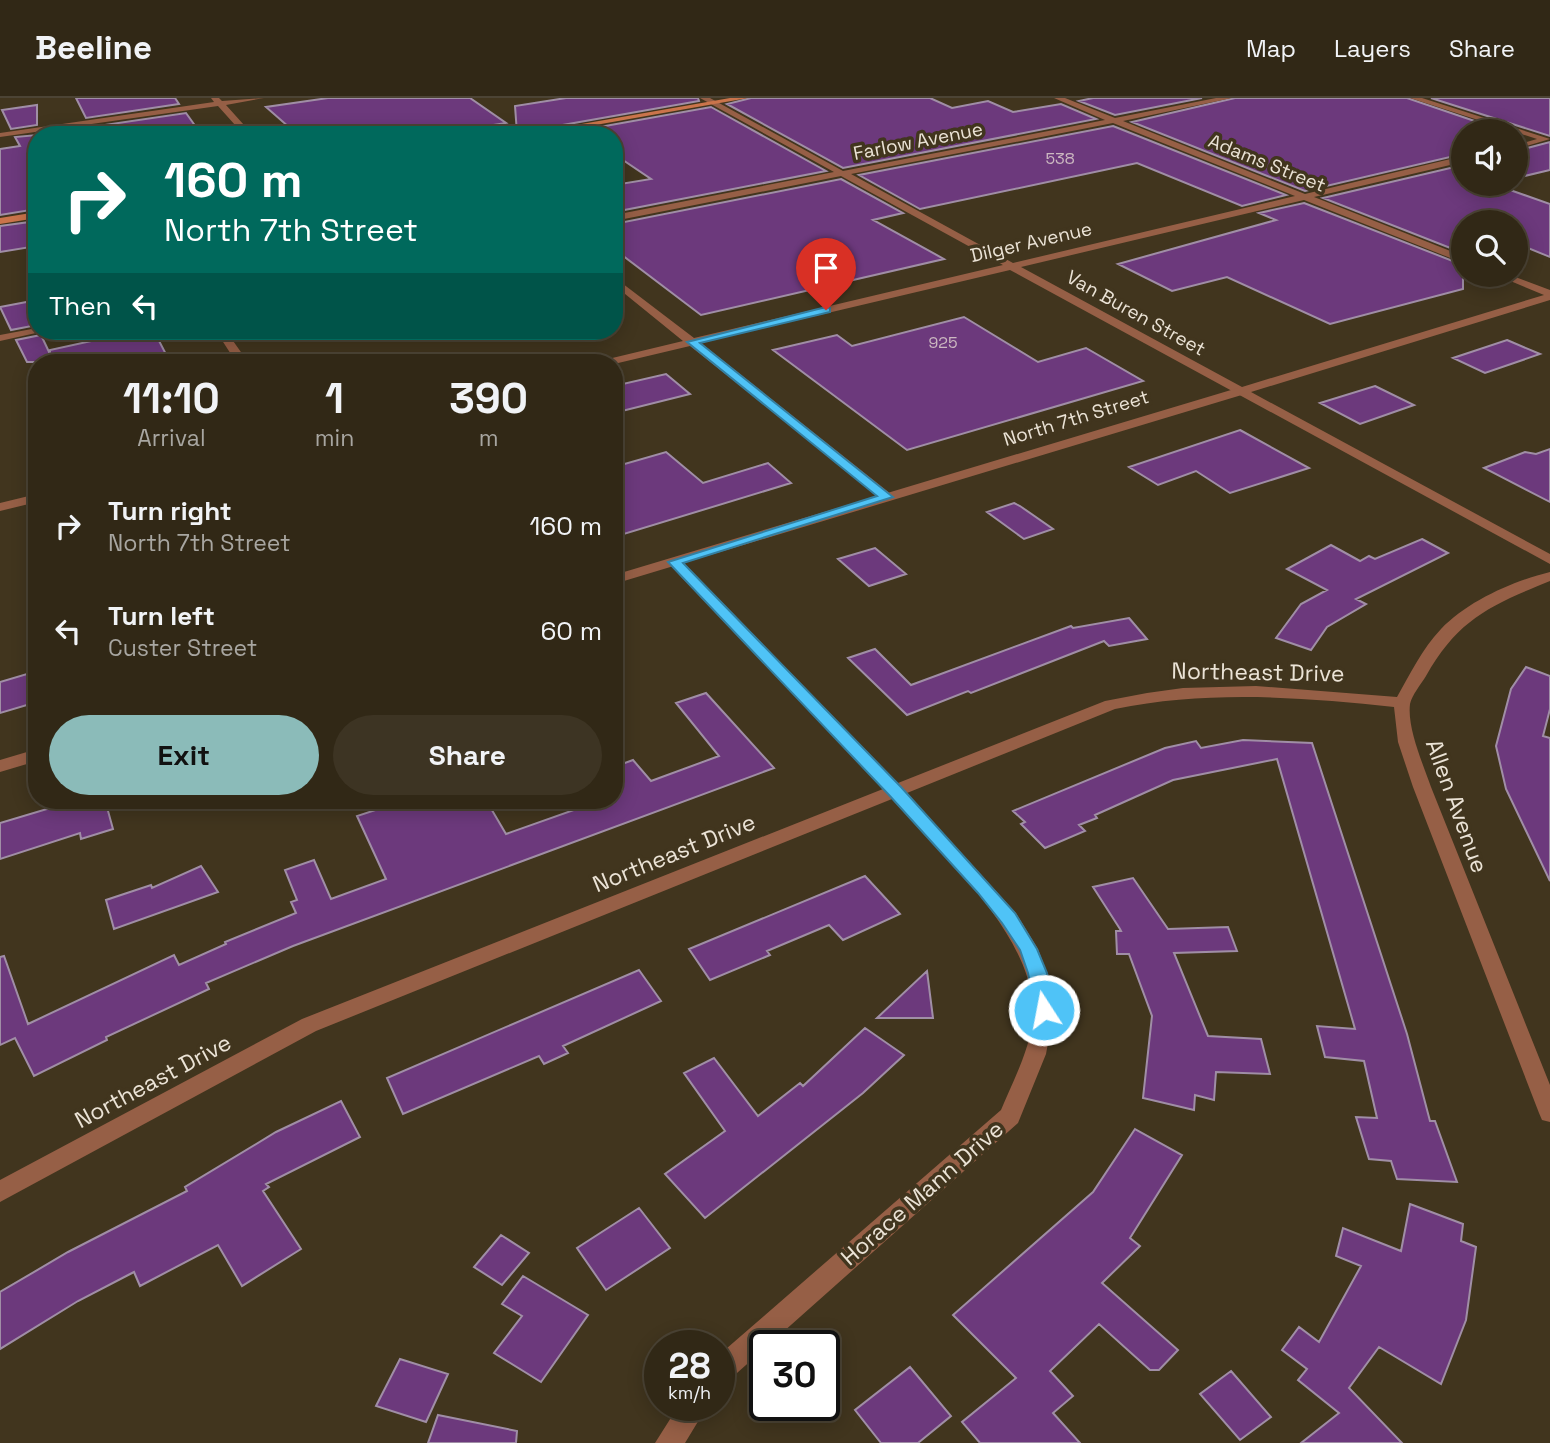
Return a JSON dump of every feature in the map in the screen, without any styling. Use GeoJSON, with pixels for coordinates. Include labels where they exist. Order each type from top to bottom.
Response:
{"type":"FeatureCollection","features":[{"type":"Feature","properties":{"kind":"main road"},"geometry":{"type":"LineString","coordinates":[[577,126],[744,98]]}},
{"type":"Feature","properties":{"kind":"main road"},"geometry":{"type":"LineString","coordinates":[[0,222],[28,217]]}},
{"type":"Feature","properties":{"kind":"street"},"geometry":{"type":"LineString","coordinates":[[58,126],[218,101],[260,98]]}},
{"type":"Feature","properties":{"kind":"street","name":"Van Buren Street"},"geometry":{"type":"LineString","coordinates":[[704,98],[1550,559]]}},
{"type":"Feature","properties":{"kind":"street","name":"Adams Street"},"geometry":{"type":"LineString","coordinates":[[1058,98],[1451,255]]}},
{"type":"Feature","properties":{"kind":"street","name":"Farlow Avenue"},"geometry":{"type":"LineString","coordinates":[[623,216],[1228,98]]}},
{"type":"Feature","properties":{"kind":"street"},"geometry":{"type":"LineString","coordinates":[[1415,98],[1548,139]]}},
{"type":"Feature","properties":{"kind":"street"},"geometry":{"type":"LineString","coordinates":[[218,101],[241,126]]}},
{"type":"Feature","properties":{"kind":"street"},"geometry":{"type":"LineString","coordinates":[[0,135],[28,131]]}},
{"type":"Feature","properties":{"kind":"street"},"geometry":{"type":"LineString","coordinates":[[1528,144],[1548,139]]}},
{"type":"Feature","properties":{"kind":"street","name":"Dilger Avenue"},"geometry":{"type":"LineString","coordinates":[[623,358],[1451,162]]}},
{"type":"Feature","properties":{"kind":"street"},"geometry":{"type":"LineString","coordinates":[[623,287],[886,497]]}},
{"type":"Feature","properties":{"kind":"street"},"geometry":{"type":"LineString","coordinates":[[1528,287],[1550,296]]}},
{"type":"Feature","properties":{"kind":"street","name":"North 7th Street"},"geometry":{"type":"LineString","coordinates":[[623,577],[1550,296]]}},
{"type":"Feature","properties":{"kind":"street"},"geometry":{"type":"LineString","coordinates":[[0,338],[28,333]]}},
{"type":"Feature","properties":{"kind":"street"},"geometry":{"type":"LineString","coordinates":[[0,507],[28,500]]}},
{"type":"Feature","properties":{"kind":"street","name":"Horace Mann Drive"},"geometry":{"type":"LineString","coordinates":[[674,562],[895,791],[1009,918],[1028,949],[1037,973],[1044,1010],[1035,1054],[1010,1116],[735,1358]]}},
{"type":"Feature","properties":{"kind":"street"},"geometry":{"type":"LineString","coordinates":[[1402,703],[1447,632],[1473,611],[1507,593],[1550,576]]}},
{"type":"Feature","properties":{"kind":"street","name":"Northeast Drive"},"geometry":{"type":"LineString","coordinates":[[0,1192],[309,1025],[1111,705],[1149,695],[1194,692],[1257,692],[1402,703]]}},
{"type":"Feature","properties":{"kind":"street","name":"Allen Avenue"},"geometry":{"type":"LineString","coordinates":[[1402,703],[1407,742],[1422,787],[1550,1113]]}},
{"type":"Feature","properties":{"kind":"street"},"geometry":{"type":"LineString","coordinates":[[0,766],[28,758]]}},
{"type":"Feature","properties":{"kind":"street"},"geometry":{"type":"LineString","coordinates":[[669,1443],[684,1421]]}},
{"type":"Feature","properties":{"kind":"building"},"geometry":{"type":"Polygon","coordinates":[[[76,98],[175,98],[179,104],[86,118],[76,98]]]}},
{"type":"Feature","properties":{"kind":"building"},"geometry":{"type":"Polygon","coordinates":[[[328,98],[470,98],[506,123],[487,126],[288,126],[266,107],[328,98]]]}},
{"type":"Feature","properties":{"kind":"building"},"geometry":{"type":"Polygon","coordinates":[[[566,98],[698,98],[699,101],[557,126],[516,126],[515,106],[566,98]]]}},
{"type":"Feature","properties":{"kind":"building"},"geometry":{"type":"Polygon","coordinates":[[[751,98],[930,98],[952,108],[988,101],[1013,112],[1061,104],[1096,119],[843,168],[727,104],[751,98]]]}},
{"type":"Feature","properties":{"kind":"building"},"geometry":{"type":"Polygon","coordinates":[[[1093,98],[1202,98],[1115,115],[1079,101],[1093,98]]]}},
{"type":"Feature","properties":{"kind":"building"},"geometry":{"type":"Polygon","coordinates":[[[1235,98],[1407,98],[1469,119],[1451,119],[1451,157],[1305,191],[1132,122],[1235,98]]]}},
{"type":"Feature","properties":{"kind":"building"},"geometry":{"type":"Polygon","coordinates":[[[1431,98],[1550,98],[1550,136],[1528,129],[1528,119],[1497,119],[1431,98]]]}},
{"type":"Feature","properties":{"kind":"building"},"geometry":{"type":"Polygon","coordinates":[[[37,105],[37,125],[11,129],[2,110],[37,105]]]}},
{"type":"Feature","properties":{"kind":"building"},"geometry":{"type":"Polygon","coordinates":[[[711,107],[826,171],[623,210],[623,184],[651,179],[623,160],[623,126],[605,126],[711,107]]]}},
{"type":"Feature","properties":{"kind":"building"},"geometry":{"type":"Polygon","coordinates":[[[186,113],[195,126],[98,126],[186,113]]]}},
{"type":"Feature","properties":{"kind":"building"},"geometry":{"type":"Polygon","coordinates":[[[1113,126],[1286,195],[1242,206],[1137,163],[920,209],[859,175],[1113,126]]]}},
{"type":"Feature","properties":{"kind":"building"},"geometry":{"type":"Polygon","coordinates":[[[28,136],[28,210],[0,215],[0,149],[20,146],[15,137],[28,136]]]}},
{"type":"Feature","properties":{"kind":"building"},"geometry":{"type":"Polygon","coordinates":[[[1550,142],[1550,170],[1528,175],[1528,148],[1550,142]]]}},
{"type":"Feature","properties":{"kind":"building"},"geometry":{"type":"Polygon","coordinates":[[[1451,168],[1451,196],[1527,196],[1550,204],[1550,257],[1528,248],[1528,210],[1451,210],[1451,248],[1323,198],[1451,168]]]}},
{"type":"Feature","properties":{"kind":"building"},"geometry":{"type":"Polygon","coordinates":[[[841,179],[903,213],[873,220],[944,259],[701,315],[623,256],[623,222],[841,179]]]}},
{"type":"Feature","properties":{"kind":"building"},"geometry":{"type":"Polygon","coordinates":[[[1304,203],[1451,260],[1451,287],[1463,289],[1330,324],[1227,277],[1172,291],[1118,264],[1276,220],[1259,213],[1304,203]]]}},
{"type":"Feature","properties":{"kind":"building"},"geometry":{"type":"Polygon","coordinates":[[[28,222],[28,247],[0,252],[0,226],[28,222]]]}},
{"type":"Feature","properties":{"kind":"building"},"geometry":{"type":"Polygon","coordinates":[[[28,302],[28,327],[11,330],[0,307],[28,302]]]}},
{"type":"Feature","properties":{"kind":"building"},"geometry":{"type":"Polygon","coordinates":[[[964,317],[1038,362],[1086,348],[1143,381],[907,450],[773,350],[837,335],[852,346],[964,317]]]}},
{"type":"Feature","properties":{"kind":"building"},"geometry":{"type":"Polygon","coordinates":[[[28,338],[28,340],[43,340],[50,354],[28,354],[27,362],[16,340],[28,338]]]}},
{"type":"Feature","properties":{"kind":"building"},"geometry":{"type":"Polygon","coordinates":[[[96,340],[159,340],[166,354],[50,354],[50,350],[96,340]]]}},
{"type":"Feature","properties":{"kind":"building"},"geometry":{"type":"Polygon","coordinates":[[[1507,340],[1540,354],[1485,373],[1453,358],[1507,340]]]}},
{"type":"Feature","properties":{"kind":"building"},"geometry":{"type":"Polygon","coordinates":[[[666,374],[690,394],[623,411],[623,384],[666,374]]]}},
{"type":"Feature","properties":{"kind":"building"},"geometry":{"type":"Polygon","coordinates":[[[1375,386],[1414,405],[1360,424],[1320,403],[1375,386]]]}},
{"type":"Feature","properties":{"kind":"building"},"geometry":{"type":"Polygon","coordinates":[[[1240,430],[1309,468],[1230,493],[1196,471],[1158,485],[1129,467],[1240,430]]]}},
{"type":"Feature","properties":{"kind":"building"},"geometry":{"type":"Polygon","coordinates":[[[1550,449],[1550,502],[1484,468],[1525,452],[1536,454],[1550,449]]]}},
{"type":"Feature","properties":{"kind":"building"},"geometry":{"type":"Polygon","coordinates":[[[666,452],[703,483],[768,463],[791,483],[623,534],[623,464],[666,452]]]}},
{"type":"Feature","properties":{"kind":"building"},"geometry":{"type":"Polygon","coordinates":[[[1014,503],[1053,529],[1024,539],[987,512],[1014,503]]]}},
{"type":"Feature","properties":{"kind":"building"},"geometry":{"type":"Polygon","coordinates":[[[1422,539],[1448,553],[1356,599],[1366,604],[1327,627],[1311,650],[1276,638],[1301,604],[1327,590],[1287,569],[1331,545],[1360,561],[1369,556],[1375,559],[1422,539]]]}},
{"type":"Feature","properties":{"kind":"building"},"geometry":{"type":"Polygon","coordinates":[[[875,548],[906,574],[869,586],[838,559],[875,548]]]}},
{"type":"Feature","properties":{"kind":"building"},"geometry":{"type":"Polygon","coordinates":[[[1129,618],[1147,639],[1109,646],[1104,641],[907,715],[848,658],[875,649],[911,685],[1071,626],[1073,628],[1129,618]]]}},
{"type":"Feature","properties":{"kind":"building"},"geometry":{"type":"Polygon","coordinates":[[[1526,667],[1550,676],[1550,709],[1543,736],[1550,738],[1550,881],[1506,789],[1496,746],[1511,689],[1526,667]]]}},
{"type":"Feature","properties":{"kind":"building"},"geometry":{"type":"Polygon","coordinates":[[[28,674],[28,705],[0,713],[0,682],[28,674]]]}},
{"type":"Feature","properties":{"kind":"building"},"geometry":{"type":"Polygon","coordinates":[[[706,693],[774,768],[293,946],[206,983],[209,989],[106,1037],[107,1040],[34,1076],[15,1038],[0,1045],[0,957],[4,956],[28,1024],[174,955],[179,965],[226,944],[225,942],[296,913],[291,902],[297,900],[285,870],[314,860],[331,899],[386,879],[357,816],[378,809],[491,809],[506,834],[577,809],[623,809],[623,764],[633,760],[651,781],[719,756],[676,703],[706,693]]]}},
{"type":"Feature","properties":{"kind":"building"},"geometry":{"type":"Polygon","coordinates":[[[1243,740],[1312,743],[1407,1034],[1430,1121],[1435,1121],[1457,1182],[1397,1179],[1391,1161],[1369,1159],[1356,1117],[1377,1118],[1364,1061],[1325,1057],[1317,1026],[1355,1029],[1277,759],[1173,780],[1095,815],[1097,818],[1079,825],[1085,831],[1045,848],[1021,824],[1025,822],[1013,811],[1165,748],[1196,741],[1201,748],[1243,740]]]}},
{"type":"Feature","properties":{"kind":"building"},"geometry":{"type":"Polygon","coordinates":[[[47,809],[107,809],[113,829],[81,839],[80,833],[0,859],[0,823],[47,809]]]}},
{"type":"Feature","properties":{"kind":"building"},"geometry":{"type":"Polygon","coordinates":[[[201,866],[218,892],[114,929],[106,900],[151,885],[152,888],[201,866]]]}},
{"type":"Feature","properties":{"kind":"building"},"geometry":{"type":"Polygon","coordinates":[[[865,876],[900,914],[843,940],[829,925],[767,951],[770,955],[710,980],[689,949],[865,876]]]}},
{"type":"Feature","properties":{"kind":"building"},"geometry":{"type":"Polygon","coordinates":[[[1133,878],[1168,929],[1228,927],[1237,951],[1174,953],[1208,1036],[1261,1039],[1270,1074],[1216,1072],[1214,1100],[1195,1095],[1194,1110],[1143,1098],[1152,1016],[1129,954],[1117,954],[1116,931],[1121,931],[1093,887],[1133,878]]]}},
{"type":"Feature","properties":{"kind":"building"},"geometry":{"type":"Polygon","coordinates":[[[639,970],[661,1001],[563,1046],[568,1053],[544,1064],[539,1056],[403,1114],[387,1078],[639,970]]]}},
{"type":"Feature","properties":{"kind":"building"},"geometry":{"type":"Polygon","coordinates":[[[927,971],[933,1018],[877,1018],[927,971]]]}},
{"type":"Feature","properties":{"kind":"building"},"geometry":{"type":"Polygon","coordinates":[[[865,1028],[904,1055],[863,1093],[705,1218],[665,1174],[725,1131],[684,1073],[714,1058],[758,1116],[800,1083],[803,1086],[865,1028]]]}},
{"type":"Feature","properties":{"kind":"building"},"geometry":{"type":"Polygon","coordinates":[[[341,1101],[360,1137],[266,1184],[269,1187],[263,1191],[301,1249],[242,1286],[218,1245],[140,1286],[134,1272],[78,1301],[0,1349],[0,1292],[68,1252],[187,1191],[185,1187],[276,1132],[341,1101]]]}},
{"type":"Feature","properties":{"kind":"building"},"geometry":{"type":"Polygon","coordinates":[[[1135,1129],[1182,1155],[1130,1238],[1140,1246],[1102,1283],[1178,1350],[1159,1370],[1150,1370],[1099,1324],[1050,1371],[1073,1396],[1053,1413],[1080,1443],[980,1443],[962,1422],[1016,1378],[953,1315],[1093,1192],[1135,1129]]]}},
{"type":"Feature","properties":{"kind":"building"},"geometry":{"type":"Polygon","coordinates":[[[1410,1204],[1463,1224],[1461,1241],[1476,1247],[1466,1320],[1441,1384],[1379,1347],[1349,1388],[1402,1443],[1301,1443],[1339,1413],[1298,1380],[1307,1369],[1282,1350],[1299,1327],[1319,1342],[1361,1266],[1336,1256],[1343,1228],[1401,1251],[1410,1204]]]}},
{"type":"Feature","properties":{"kind":"building"},"geometry":{"type":"Polygon","coordinates":[[[639,1208],[670,1248],[606,1290],[577,1248],[639,1208]]]}},
{"type":"Feature","properties":{"kind":"building"},"geometry":{"type":"Polygon","coordinates":[[[501,1235],[529,1253],[502,1285],[474,1267],[501,1235]]]}},
{"type":"Feature","properties":{"kind":"building"},"geometry":{"type":"Polygon","coordinates":[[[523,1276],[588,1315],[541,1382],[494,1353],[522,1316],[502,1304],[523,1276]]]}},
{"type":"Feature","properties":{"kind":"building"},"geometry":{"type":"Polygon","coordinates":[[[400,1359],[448,1374],[426,1422],[376,1406],[400,1359]]]}},
{"type":"Feature","properties":{"kind":"building"},"geometry":{"type":"Polygon","coordinates":[[[910,1367],[951,1416],[918,1443],[881,1443],[855,1410],[910,1367]]]}},
{"type":"Feature","properties":{"kind":"building"},"geometry":{"type":"Polygon","coordinates":[[[1231,1371],[1271,1417],[1240,1440],[1200,1394],[1231,1371]]]}},
{"type":"Feature","properties":{"kind":"building"},"geometry":{"type":"Polygon","coordinates":[[[438,1415],[517,1431],[516,1443],[428,1443],[438,1415]]]}},
{"type":"Feature","properties":{"kind":"route"},"geometry":{"type":"LineString","coordinates":[[826,310],[692,342],[886,497],[674,562],[895,791],[1009,918],[1028,949],[1037,973],[1044,1010]]}}]}
